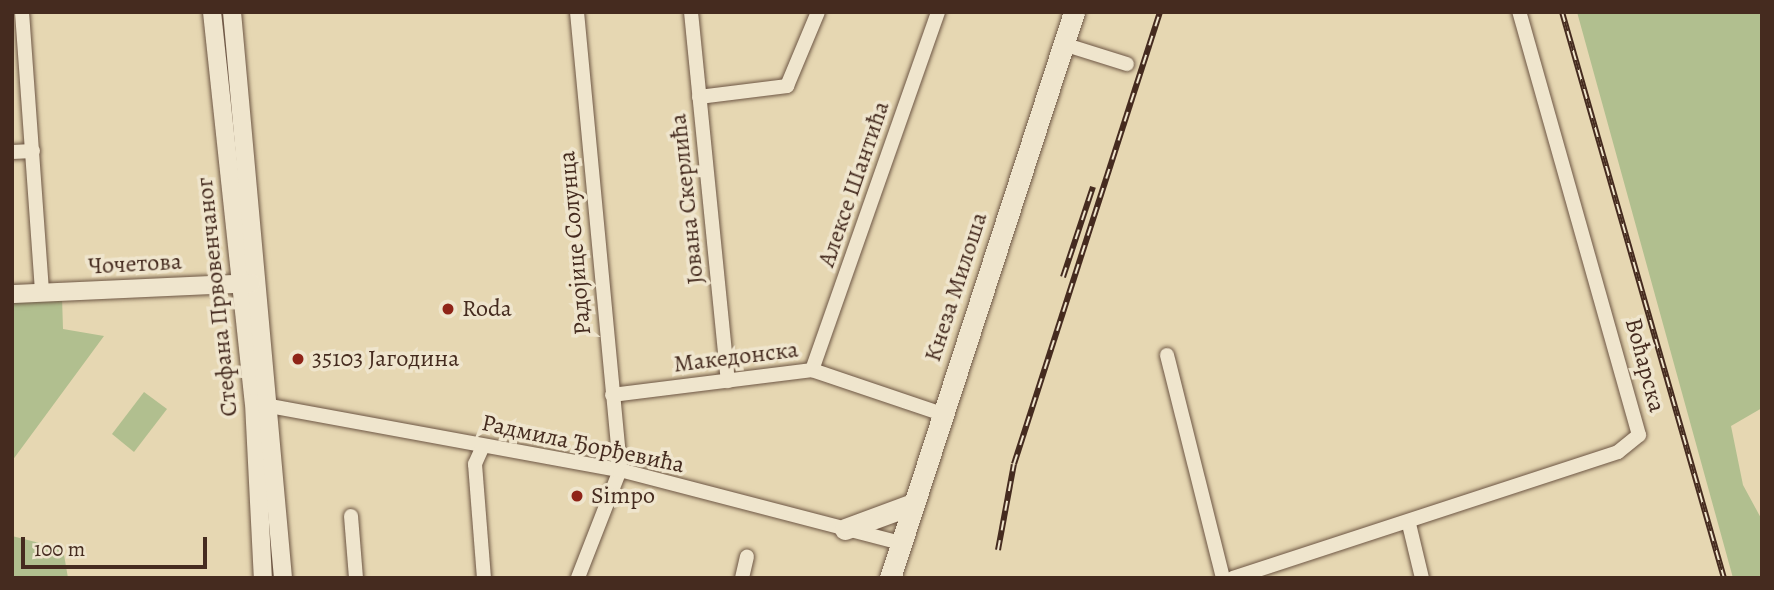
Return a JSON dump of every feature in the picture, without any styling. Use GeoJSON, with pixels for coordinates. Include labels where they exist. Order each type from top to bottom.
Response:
{"type":"FeatureCollection","features":[{"type":"Feature","properties":{"kind":"main road","name":"Кнеза Милоша"},"geometry":{"type":"LineString","coordinates":[[890,578],[1074,12]]}},
{"type":"Feature","properties":{"kind":"main road"},"geometry":{"type":"LineString","coordinates":[[845,529],[912,504]]}},
{"type":"Feature","properties":{"kind":"street","name":"Стефана Првовенчаног"},"geometry":{"type":"LineString","coordinates":[[212,12],[250,283]]}},
{"type":"Feature","properties":{"kind":"street","name":"Стефана Првовенчаног"},"geometry":{"type":"LineString","coordinates":[[232,12],[250,283],[261,404],[283,578]]}},
{"type":"Feature","properties":{"kind":"street","name":"Радојице Солунца"},"geometry":{"type":"LineString","coordinates":[[578,12],[620,470]]}},
{"type":"Feature","properties":{"kind":"street","name":"Јована Скерлића"},"geometry":{"type":"LineString","coordinates":[[691,12],[728,382]]}},
{"type":"Feature","properties":{"kind":"street"},"geometry":{"type":"LineString","coordinates":[[699,97],[788,86],[818,12]]}},
{"type":"Feature","properties":{"kind":"street","name":"Алексе Шантића"},"geometry":{"type":"LineString","coordinates":[[812,370],[939,12]]}},
{"type":"Feature","properties":{"kind":"street","name":"Воћарска"},"geometry":{"type":"LineString","coordinates":[[1233,578],[1409,524],[1618,452],[1639,435],[1519,12]]}},
{"type":"Feature","properties":{"kind":"street"},"geometry":{"type":"LineString","coordinates":[[19,14],[33,151],[42,292]]}},
{"type":"Feature","properties":{"kind":"street"},"geometry":{"type":"LineString","coordinates":[[1063,44],[1127,64]]}},
{"type":"Feature","properties":{"kind":"street"},"geometry":{"type":"LineString","coordinates":[[12,152],[33,151]]}},
{"type":"Feature","properties":{"kind":"street","name":"Чочетова"},"geometry":{"type":"LineString","coordinates":[[12,294],[250,283]]}},
{"type":"Feature","properties":{"kind":"street"},"geometry":{"type":"LineString","coordinates":[[1167,355],[1223,578]]}},
{"type":"Feature","properties":{"kind":"street","name":"Македонска"},"geometry":{"type":"LineString","coordinates":[[612,395],[812,370],[942,414]]}},
{"type":"Feature","properties":{"kind":"street","name":"Стефана Првовенчаног"},"geometry":{"type":"LineString","coordinates":[[261,404],[263,578]]}},
{"type":"Feature","properties":{"kind":"street","name":"Радмила Ђорђевића"},"geometry":{"type":"LineString","coordinates":[[261,404],[620,470],[901,543]]}},
{"type":"Feature","properties":{"kind":"street"},"geometry":{"type":"LineString","coordinates":[[483,446],[475,464],[484,578]]}},
{"type":"Feature","properties":{"kind":"street"},"geometry":{"type":"LineString","coordinates":[[578,578],[620,470]]}},
{"type":"Feature","properties":{"kind":"street"},"geometry":{"type":"LineString","coordinates":[[351,516],[356,578]]}},
{"type":"Feature","properties":{"kind":"street"},"geometry":{"type":"LineString","coordinates":[[1409,524],[1422,578]]}},
{"type":"Feature","properties":{"kind":"street"},"geometry":{"type":"LineString","coordinates":[[742,578],[747,557]]}},
{"type":"Feature","properties":{"kind":"green space"},"geometry":{"type":"Polygon","coordinates":[[[1577,12],[1762,12],[1762,408],[1731,426],[1743,485],[1762,520],[1762,578],[1733,578],[1577,12]]]}},
{"type":"Feature","properties":{"kind":"green space"},"geometry":{"type":"Polygon","coordinates":[[[62,297],[63,329],[104,336],[12,461],[12,299],[62,297]]]}},
{"type":"Feature","properties":{"kind":"green space"},"geometry":{"type":"Polygon","coordinates":[[[144,392],[167,409],[134,452],[112,434],[144,392]]]}},
{"type":"Feature","properties":{"kind":"green space"},"geometry":{"type":"Polygon","coordinates":[[[12,536],[63,549],[68,578],[12,578],[12,536]]]}},
{"type":"Feature","properties":{"kind":"railway"},"geometry":{"type":"LineString","coordinates":[[998,550],[1014,464],[1160,12]]}},
{"type":"Feature","properties":{"kind":"railway"},"geometry":{"type":"LineString","coordinates":[[1562,12],[1724,578]]}},
{"type":"Feature","properties":{"kind":"railway"},"geometry":{"type":"LineString","coordinates":[[1063,277],[1093,187]]}},
{"type":"Feature","properties":{"kind":"place","name":"Roda"},"geometry":{"type":"Point","coordinates":[448,309]}},
{"type":"Feature","properties":{"kind":"place","name":"35103 Јагодина"},"geometry":{"type":"Point","coordinates":[298,359]}},
{"type":"Feature","properties":{"kind":"place","name":"Simpo"},"geometry":{"type":"Point","coordinates":[577,496]}}]}
